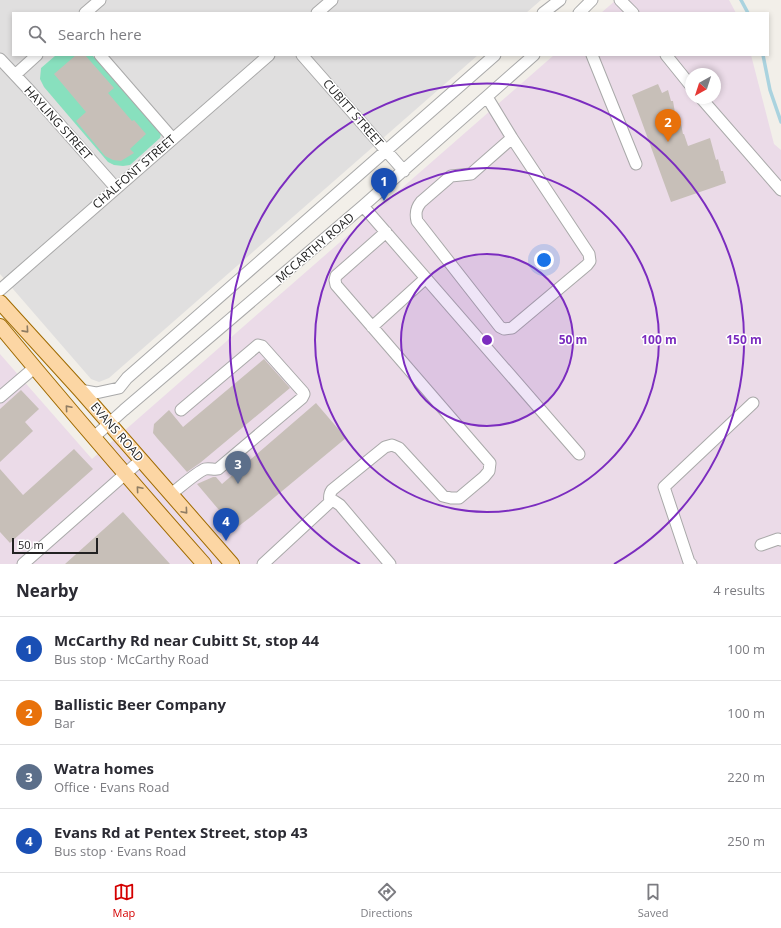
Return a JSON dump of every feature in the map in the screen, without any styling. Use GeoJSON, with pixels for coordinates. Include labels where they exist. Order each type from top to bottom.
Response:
{"type":"FeatureCollection","features":[{"type":"Feature","properties":{"kind":"main road","name":"EVANS ROAD"},"geometry":{"type":"LineString","coordinates":[[0,302],[110,423],[232,564]]}},
{"type":"Feature","properties":{"kind":"main road","name":"EVANS ROAD"},"geometry":{"type":"LineString","coordinates":[[0,326],[34,368],[204,564]]}},
{"type":"Feature","properties":{"kind":"street"},"geometry":{"type":"LineString","coordinates":[[86,12],[100,0]]}},
{"type":"Feature","properties":{"kind":"street"},"geometry":{"type":"LineString","coordinates":[[318,12],[332,0]]}},
{"type":"Feature","properties":{"kind":"street"},"geometry":{"type":"LineString","coordinates":[[544,12],[560,0]]}},
{"type":"Feature","properties":{"kind":"street"},"geometry":{"type":"LineString","coordinates":[[580,12],[592,0]]}},
{"type":"Feature","properties":{"kind":"street"},"geometry":{"type":"LineString","coordinates":[[620,0],[632,12]]}},
{"type":"Feature","properties":{"kind":"street"},"geometry":{"type":"LineString","coordinates":[[15,75],[36,56]]}},
{"type":"Feature","properties":{"kind":"street"},"geometry":{"type":"LineString","coordinates":[[101,56],[173,139]]}},
{"type":"Feature","properties":{"kind":"street","name":"CHALFONT STREET"},"geometry":{"type":"LineString","coordinates":[[0,290],[268,56]]}},
{"type":"Feature","properties":{"kind":"street","name":"CUBITT STREET"},"geometry":{"type":"LineString","coordinates":[[303,56],[404,171]]}},
{"type":"Feature","properties":{"kind":"street"},"geometry":{"type":"LineString","coordinates":[[80,390],[96,393],[119,388],[127,378],[494,56]]}},
{"type":"Feature","properties":{"kind":"street","name":"MCCARTHY ROAD"},"geometry":{"type":"LineString","coordinates":[[94,437],[404,171],[533,56]]}},
{"type":"Feature","properties":{"kind":"street"},"geometry":{"type":"LineString","coordinates":[[592,56],[636,164]]}},
{"type":"Feature","properties":{"kind":"street"},"geometry":{"type":"LineString","coordinates":[[667,56],[685,79]]}},
{"type":"Feature","properties":{"kind":"street","name":"HAYLING STREET"},"geometry":{"type":"LineString","coordinates":[[0,59],[116,188]]}},
{"type":"Feature","properties":{"kind":"street"},"geometry":{"type":"LineString","coordinates":[[487,97],[512,138],[589,254],[590,261],[588,265],[512,328],[504,329],[500,327],[417,221],[415,213],[421,202],[451,176],[471,174],[512,138]]}},
{"type":"Feature","properties":{"kind":"street"},"geometry":{"type":"LineString","coordinates":[[706,104],[781,190]]}},
{"type":"Feature","properties":{"kind":"street"},"geometry":{"type":"LineString","coordinates":[[363,206],[579,454]]}},
{"type":"Feature","properties":{"kind":"street"},"geometry":{"type":"LineString","coordinates":[[330,502],[329,498],[332,490],[385,447],[392,445],[399,448],[443,496],[459,498],[489,471],[490,463],[336,285],[336,276],[386,232]]}},
{"type":"Feature","properties":{"kind":"street"},"geometry":{"type":"LineString","coordinates":[[372,327],[426,278]]}},
{"type":"Feature","properties":{"kind":"street"},"geometry":{"type":"LineString","coordinates":[[171,494],[194,475],[206,469],[218,469],[304,394],[263,348],[258,345],[181,410]]}},
{"type":"Feature","properties":{"kind":"street"},"geometry":{"type":"LineString","coordinates":[[0,396],[34,368]]}},
{"type":"Feature","properties":{"kind":"street"},"geometry":{"type":"LineString","coordinates":[[691,564],[664,487],[753,403]]}},
{"type":"Feature","properties":{"kind":"street"},"geometry":{"type":"LineString","coordinates":[[23,564],[141,460]]}},
{"type":"Feature","properties":{"kind":"street"},"geometry":{"type":"LineString","coordinates":[[269,562],[330,502],[334,501],[340,505],[390,564]]}},
{"type":"Feature","properties":{"kind":"street"},"geometry":{"type":"LineString","coordinates":[[761,545],[778,539],[781,540]]}},
{"type":"Feature","properties":{"kind":"shaded area"},"geometry":{"type":"Polygon","coordinates":[[[0,0],[541,0],[527,12],[12,12],[12,56],[55,56],[41,68],[161,134],[93,56],[477,56],[109,378],[99,382],[91,379],[0,274],[0,0]]]}},
{"type":"Feature","properties":{"kind":"shaded area"},"geometry":{"type":"Polygon","coordinates":[[[616,0],[729,0],[735,12],[602,12],[616,0]]]}},
{"type":"Feature","properties":{"kind":"shaded area"},"geometry":{"type":"Polygon","coordinates":[[[553,56],[751,56],[774,144],[781,150],[781,564],[0,564],[0,354],[92,459],[553,56]]]}},
{"type":"Feature","properties":{"kind":"green space"},"geometry":{"type":"Polygon","coordinates":[[[55,56],[93,56],[161,134],[160,138],[130,165],[114,165],[108,162],[44,87],[40,79],[41,68],[55,56]]]}},
{"type":"Feature","properties":{"kind":"building"},"geometry":{"type":"Polygon","coordinates":[[[75,56],[86,56],[114,88],[108,93],[132,121],[134,120],[146,134],[130,149],[134,153],[121,161],[113,160],[105,156],[76,121],[86,112],[54,74],[75,56]]]}},
{"type":"Feature","properties":{"kind":"building"},"geometry":{"type":"Polygon","coordinates":[[[658,84],[662,93],[668,90],[688,146],[710,138],[716,160],[718,159],[726,183],[671,202],[632,95],[658,84]]]}},
{"type":"Feature","properties":{"kind":"building"},"geometry":{"type":"Polygon","coordinates":[[[264,359],[290,388],[200,463],[187,472],[153,433],[154,424],[169,410],[183,427],[264,359]]]}},
{"type":"Feature","properties":{"kind":"building"},"geometry":{"type":"Polygon","coordinates":[[[21,390],[39,409],[25,422],[33,431],[0,462],[0,409],[21,390]]]}},
{"type":"Feature","properties":{"kind":"building"},"geometry":{"type":"Polygon","coordinates":[[[316,403],[346,438],[235,529],[197,484],[216,477],[222,484],[316,403]]]}},
{"type":"Feature","properties":{"kind":"building"},"geometry":{"type":"Polygon","coordinates":[[[74,449],[93,469],[10,543],[0,532],[0,469],[23,495],[74,449]]]}},
{"type":"Feature","properties":{"kind":"building"},"geometry":{"type":"Polygon","coordinates":[[[123,512],[170,564],[65,564],[123,512]]]}},
{"type":"Feature","properties":{"kind":"waterway"},"geometry":{"type":"LineString","coordinates":[[741,0],[747,12]]}},
{"type":"Feature","properties":{"kind":"waterway"},"geometry":{"type":"LineString","coordinates":[[763,56],[770,90],[781,122]]}},
{"type":"Feature","properties":{"kind":"place","name":"Ballistic Beer Company"},"geometry":{"type":"Point","coordinates":[668,142]}},
{"type":"Feature","properties":{"kind":"place","name":"McCarthy Rd near Cubitt St, stop 44"},"geometry":{"type":"Point","coordinates":[384,201]}},
{"type":"Feature","properties":{"kind":"place","name":"Watra homes"},"geometry":{"type":"Point","coordinates":[238,484]}},
{"type":"Feature","properties":{"kind":"place","name":"Evans Rd at Pentex Street, stop 43"},"geometry":{"type":"Point","coordinates":[226,541]}}]}
